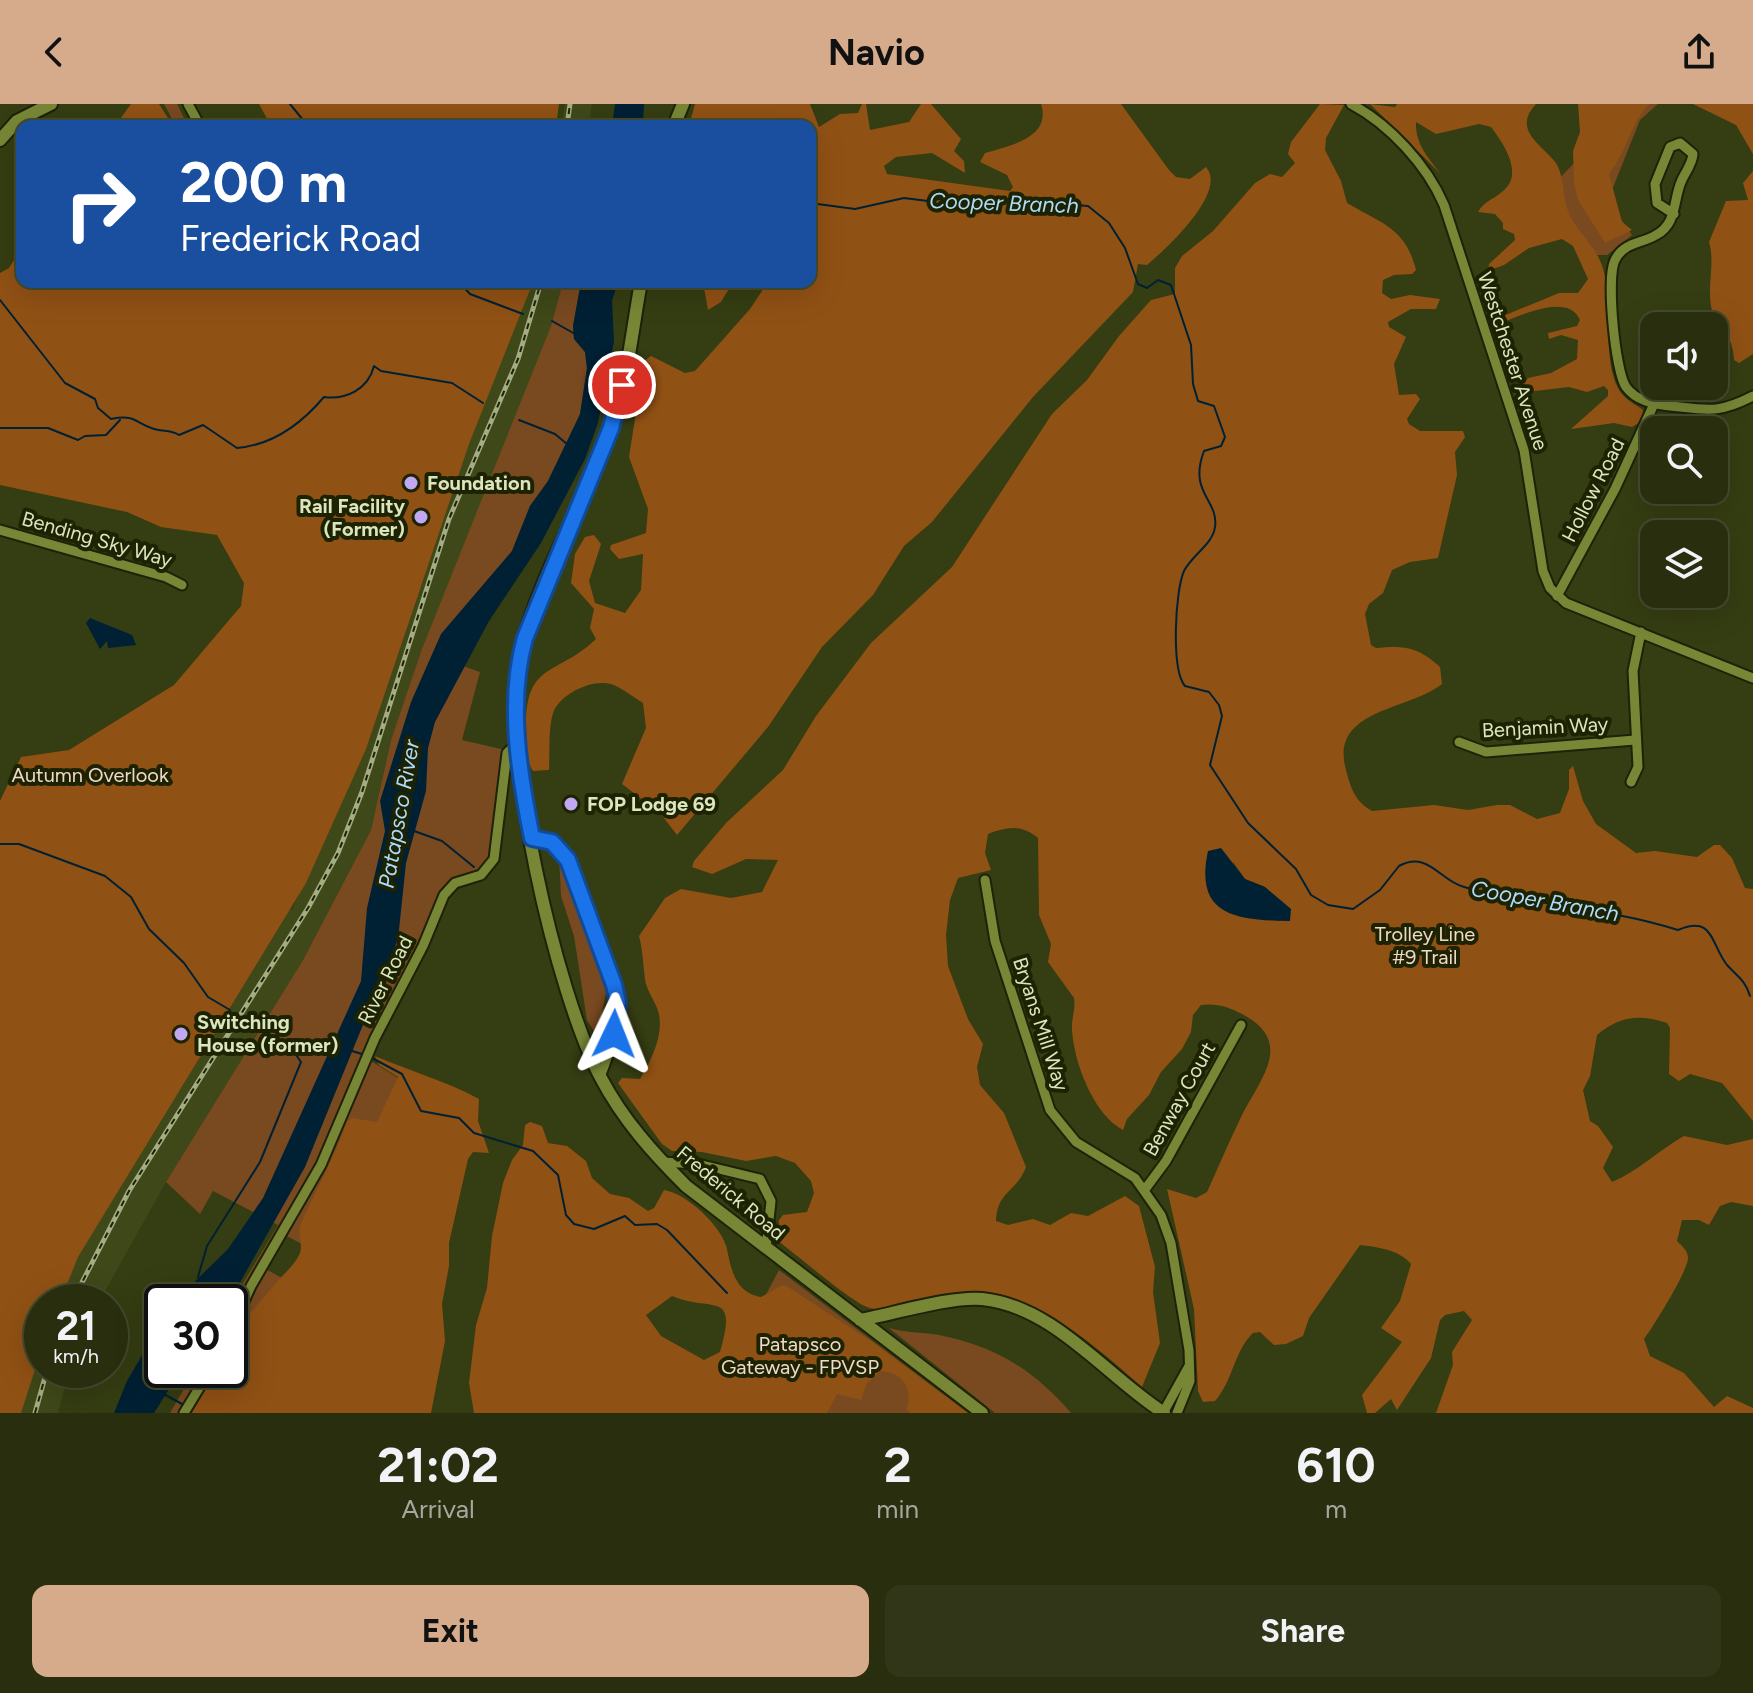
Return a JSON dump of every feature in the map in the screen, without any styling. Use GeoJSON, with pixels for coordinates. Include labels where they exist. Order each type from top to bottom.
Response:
{"type":"FeatureCollection","features":[{"type":"Feature","properties":{"kind":"main road"},"geometry":{"type":"LineString","coordinates":[[19,120],[51,104]]}},
{"type":"Feature","properties":{"kind":"main road"},"geometry":{"type":"LineString","coordinates":[[0,140],[16,122]]}},
{"type":"Feature","properties":{"kind":"main road","name":"Frederick Road"},"geometry":{"type":"LineString","coordinates":[[640,288],[611,428],[541,595],[520,656],[517,743],[532,838],[565,988],[582,1038],[600,1077],[628,1122],[661,1162],[703,1200],[982,1413]]}},
{"type":"Feature","properties":{"kind":"main road"},"geometry":{"type":"LineString","coordinates":[[860,1320],[967,1300],[999,1303],[1065,1335],[1120,1384],[1163,1413]]}},
{"type":"Feature","properties":{"kind":"street","name":"Westchester Avenue"},"geometry":{"type":"LineString","coordinates":[[1351,104],[1377,120],[1393,136],[1428,178],[1444,205],[1516,423],[1530,477],[1540,558],[1546,581],[1557,596]]}},
{"type":"Feature","properties":{"kind":"street"},"geometry":{"type":"LineString","coordinates":[[1674,214],[1657,203],[1654,191],[1670,147],[1680,143],[1691,149],[1693,161],[1681,182],[1674,214],[1656,235],[1625,247],[1612,268],[1611,296],[1622,380],[1635,395],[1654,404],[1718,410],[1740,404],[1753,396]]}},
{"type":"Feature","properties":{"kind":"street"},"geometry":{"type":"LineString","coordinates":[[1740,404],[1753,387]]}},
{"type":"Feature","properties":{"kind":"street","name":"Hollow Road"},"geometry":{"type":"LineString","coordinates":[[1557,596],[1615,489],[1654,404]]}},
{"type":"Feature","properties":{"kind":"street","name":"Bending Sky Way"},"geometry":{"type":"LineString","coordinates":[[0,530],[166,577],[182,585]]}},
{"type":"Feature","properties":{"kind":"street"},"geometry":{"type":"LineString","coordinates":[[1557,596],[1753,678]]}},
{"type":"Feature","properties":{"kind":"street"},"geometry":{"type":"LineString","coordinates":[[1631,782],[1638,767],[1633,671],[1641,632]]}},
{"type":"Feature","properties":{"kind":"street","name":"Benjamin Way"},"geometry":{"type":"LineString","coordinates":[[1459,742],[1486,752],[1635,740]]}},
{"type":"Feature","properties":{"kind":"street","name":"River Road"},"geometry":{"type":"LineString","coordinates":[[248,1293],[321,1165],[375,1038],[423,946],[444,895],[455,883],[481,875],[494,859],[507,753],[517,743]]}},
{"type":"Feature","properties":{"kind":"street"},"geometry":{"type":"LineString","coordinates":[[532,838],[552,842],[568,860],[614,985],[618,1002],[614,1034],[600,1077]]}},
{"type":"Feature","properties":{"kind":"street","name":"Bryans Mill Way"},"geometry":{"type":"LineString","coordinates":[[985,880],[995,941],[1050,1110],[1076,1142],[1124,1170],[1146,1188],[1161,1215],[1171,1243],[1187,1335],[1190,1381],[1177,1413]]}},
{"type":"Feature","properties":{"kind":"street","name":"Benway Court"},"geometry":{"type":"LineString","coordinates":[[1146,1188],[1166,1161],[1241,1025]]}},
{"type":"Feature","properties":{"kind":"street"},"geometry":{"type":"LineString","coordinates":[[661,1162],[698,1164],[760,1179],[771,1201],[766,1248]]}},
{"type":"Feature","properties":{"kind":"street"},"geometry":{"type":"LineString","coordinates":[[1163,1413],[1189,1366]]}},
{"type":"Feature","properties":{"kind":"street"},"geometry":{"type":"LineString","coordinates":[[184,1413],[199,1388]]}},
{"type":"Feature","properties":{"kind":"shaded area"},"geometry":{"type":"Polygon","coordinates":[[[565,104],[592,104],[590,120],[562,120],[565,104]]]}},
{"type":"Feature","properties":{"kind":"shaded area"},"geometry":{"type":"Polygon","coordinates":[[[525,288],[561,288],[551,326],[391,740],[371,830],[303,960],[166,1182],[109,1284],[61,1284],[74,1240],[274,902],[292,910],[375,706],[443,487],[525,288]]]}},
{"type":"Feature","properties":{"kind":"shaded area"},"geometry":{"type":"Polygon","coordinates":[[[24,1360],[24,1388],[64,1388],[58,1413],[0,1413],[24,1360]]]}},
{"type":"Feature","properties":{"kind":"green space"},"geometry":{"type":"Polygon","coordinates":[[[131,104],[159,104],[169,120],[119,120],[131,104]]]}},
{"type":"Feature","properties":{"kind":"green space"},"geometry":{"type":"Polygon","coordinates":[[[164,104],[177,104],[185,120],[173,120],[164,104]]]}},
{"type":"Feature","properties":{"kind":"green space"},"geometry":{"type":"Polygon","coordinates":[[[259,104],[559,104],[557,120],[268,120],[259,104]]]}},
{"type":"Feature","properties":{"kind":"green space"},"geometry":{"type":"Polygon","coordinates":[[[695,104],[810,104],[819,127],[840,114],[858,113],[862,104],[866,104],[870,130],[909,122],[921,104],[931,104],[961,139],[954,151],[964,161],[965,173],[932,153],[896,157],[884,166],[887,174],[1010,191],[1013,187],[1007,175],[980,162],[985,153],[1026,139],[1034,133],[1043,116],[1041,104],[1121,104],[1176,177],[1190,179],[1206,167],[1211,178],[1209,191],[1192,219],[1147,265],[1138,264],[1133,292],[1033,397],[932,522],[904,546],[873,595],[822,647],[768,727],[677,835],[660,813],[622,784],[646,728],[643,703],[615,685],[603,683],[569,694],[553,713],[549,770],[533,771],[530,766],[526,729],[527,707],[537,681],[596,639],[590,628],[594,609],[571,583],[575,554],[585,537],[594,535],[601,544],[589,581],[595,603],[625,613],[641,590],[643,554],[619,559],[610,549],[611,545],[646,533],[648,509],[629,457],[644,361],[651,356],[685,373],[695,371],[750,309],[764,288],[816,288],[816,120],[691,120],[695,104]]]}},
{"type":"Feature","properties":{"kind":"green space","name":"Trolley Line #9 Trail"},"geometry":{"type":"Polygon","coordinates":[[[1320,104],[1344,105],[1326,138],[1325,150],[1341,181],[1347,203],[1399,235],[1416,270],[1412,274],[1394,275],[1383,280],[1382,293],[1391,299],[1410,295],[1440,299],[1436,309],[1411,309],[1388,322],[1389,327],[1406,337],[1394,364],[1399,395],[1416,394],[1420,399],[1407,419],[1420,431],[1463,431],[1465,437],[1455,452],[1457,475],[1438,558],[1410,562],[1392,570],[1383,593],[1369,604],[1365,614],[1371,645],[1418,651],[1440,667],[1442,684],[1375,714],[1360,723],[1349,735],[1344,750],[1346,770],[1354,794],[1372,811],[1434,805],[1468,810],[1510,805],[1537,819],[1560,813],[1569,789],[1569,770],[1573,766],[1583,801],[1596,824],[1636,853],[1655,851],[1697,857],[1714,845],[1720,845],[1732,858],[1745,888],[1753,889],[1753,1121],[1722,1083],[1690,1074],[1679,1081],[1669,1074],[1670,1028],[1667,1023],[1647,1018],[1622,1020],[1597,1035],[1590,1076],[1583,1090],[1590,1121],[1598,1126],[1613,1147],[1603,1168],[1612,1182],[1684,1136],[1727,1145],[1753,1139],[1753,1206],[1731,1202],[1720,1206],[1709,1225],[1699,1220],[1682,1220],[1677,1241],[1687,1253],[1686,1265],[1644,1339],[1650,1356],[1684,1373],[1714,1407],[1727,1396],[1753,1408],[1753,1413],[1436,1413],[1453,1365],[1452,1352],[1472,1320],[1464,1311],[1445,1315],[1440,1320],[1431,1358],[1397,1410],[1391,1399],[1375,1413],[1367,1413],[1362,1395],[1402,1342],[1381,1328],[1400,1301],[1411,1264],[1395,1252],[1360,1245],[1309,1318],[1303,1336],[1286,1344],[1274,1345],[1260,1332],[1253,1333],[1242,1348],[1221,1393],[1215,1401],[1203,1402],[1198,1391],[1194,1309],[1167,1189],[1196,1198],[1207,1192],[1265,1073],[1270,1048],[1267,1036],[1258,1025],[1237,1012],[1218,1005],[1201,1005],[1193,1015],[1191,1032],[1182,1049],[1161,1072],[1149,1095],[1127,1119],[1123,1130],[1112,1122],[1094,1100],[1081,1071],[1072,1030],[1074,998],[1048,962],[1051,944],[1039,915],[1038,838],[1026,830],[1008,828],[988,834],[985,853],[991,870],[958,878],[950,900],[946,935],[948,966],[968,1019],[983,1044],[977,1067],[980,1085],[1004,1113],[1026,1167],[1000,1203],[996,1221],[1008,1225],[1033,1219],[1050,1225],[1071,1213],[1088,1216],[1125,1196],[1139,1206],[1155,1267],[1153,1292],[1160,1343],[1142,1387],[1076,1333],[1027,1305],[1001,1297],[973,1293],[944,1295],[886,1309],[859,1303],[778,1241],[779,1220],[783,1215],[807,1212],[814,1193],[811,1181],[795,1163],[776,1156],[746,1161],[702,1152],[672,1151],[662,1144],[618,1083],[622,1078],[640,1079],[659,1035],[659,1017],[646,983],[639,936],[665,898],[681,889],[731,898],[762,892],[778,860],[746,859],[712,874],[692,867],[694,861],[726,823],[783,770],[816,716],[871,643],[952,567],[1052,414],[1087,380],[1119,336],[1151,300],[1175,294],[1175,268],[1182,256],[1213,231],[1255,183],[1270,174],[1282,177],[1295,163],[1288,154],[1291,142],[1320,104]],[[1233,862],[1244,917],[1281,921],[1265,887],[1245,879],[1233,862]]]}},
{"type":"Feature","properties":{"kind":"green space"},"geometry":{"type":"Polygon","coordinates":[[[1370,104],[1395,107],[1397,104],[1536,104],[1529,115],[1529,132],[1559,169],[1568,211],[1601,263],[1607,294],[1611,367],[1623,395],[1643,410],[1640,422],[1632,427],[1614,423],[1571,429],[1608,396],[1604,386],[1587,392],[1569,387],[1518,393],[1528,378],[1551,373],[1577,359],[1578,340],[1561,335],[1549,339],[1548,333],[1577,326],[1580,320],[1573,311],[1551,307],[1490,327],[1491,321],[1559,293],[1578,293],[1588,279],[1573,246],[1562,239],[1529,248],[1504,265],[1488,271],[1489,264],[1515,240],[1514,234],[1503,229],[1503,223],[1495,214],[1478,212],[1486,202],[1503,191],[1512,176],[1510,159],[1491,127],[1479,124],[1436,134],[1416,122],[1420,144],[1442,175],[1370,104]]]}},
{"type":"Feature","properties":{"kind":"green space"},"geometry":{"type":"Polygon","coordinates":[[[1578,104],[1650,104],[1639,118],[1609,174],[1622,222],[1632,230],[1605,243],[1578,200],[1574,182],[1573,151],[1580,132],[1578,104]]]}},
{"type":"Feature","properties":{"kind":"green space"},"geometry":{"type":"Polygon","coordinates":[[[1631,104],[1658,104],[1640,120],[1608,200],[1632,235],[1607,255],[1592,255],[1551,187],[1631,104]]]}},
{"type":"Feature","properties":{"kind":"green space"},"geometry":{"type":"Polygon","coordinates":[[[1693,104],[1753,104],[1753,154],[1736,125],[1693,104]]]}},
{"type":"Feature","properties":{"kind":"green space"},"geometry":{"type":"Polygon","coordinates":[[[1753,171],[1753,354],[1739,363],[1734,360],[1728,338],[1728,312],[1713,312],[1709,242],[1726,201],[1748,200],[1743,183],[1753,171]]]}},
{"type":"Feature","properties":{"kind":"green space","name":"Autumn Overlook"},"geometry":{"type":"Polygon","coordinates":[[[16,257],[16,288],[531,288],[469,444],[366,749],[306,883],[78,1257],[67,1284],[24,1284],[24,1388],[29,1388],[21,1413],[0,1413],[0,801],[21,757],[69,750],[174,685],[241,606],[244,583],[217,535],[161,527],[127,512],[0,485],[0,273],[9,268],[16,257]]]}},
{"type":"Feature","properties":{"kind":"green space"},"geometry":{"type":"Polygon","coordinates":[[[561,288],[580,288],[573,326],[574,339],[585,352],[587,368],[580,415],[548,481],[530,506],[512,551],[432,655],[480,672],[462,740],[505,750],[499,812],[488,857],[478,871],[450,884],[441,893],[363,1056],[416,1089],[378,1413],[170,1413],[185,1388],[248,1388],[248,1284],[243,1284],[278,1225],[213,1191],[200,1214],[166,1182],[303,960],[371,830],[391,740],[422,649],[551,326],[561,288]],[[285,1235],[264,1268],[291,1283],[311,1249],[285,1235]]]}},
{"type":"Feature","properties":{"kind":"green space"},"geometry":{"type":"Polygon","coordinates":[[[704,288],[729,288],[721,302],[708,310],[704,288]]]}},
{"type":"Feature","properties":{"kind":"green space"},"geometry":{"type":"Polygon","coordinates":[[[559,857],[607,988],[597,1036],[587,1020],[574,936],[561,896],[559,857]]]}},
{"type":"Feature","properties":{"kind":"green space"},"geometry":{"type":"Polygon","coordinates":[[[375,1056],[479,1099],[478,1121],[489,1153],[473,1152],[468,1159],[449,1243],[449,1266],[442,1304],[445,1341],[431,1413],[192,1413],[207,1388],[248,1388],[248,1316],[298,1257],[301,1223],[347,1122],[352,1118],[377,1122],[398,1077],[379,1065],[375,1056]]]}},
{"type":"Feature","properties":{"kind":"green space"},"geometry":{"type":"Polygon","coordinates":[[[530,1122],[542,1126],[548,1143],[567,1146],[586,1161],[592,1178],[610,1194],[629,1198],[648,1211],[654,1208],[664,1190],[682,1197],[702,1212],[718,1230],[736,1279],[746,1291],[761,1297],[782,1285],[788,1287],[874,1343],[968,1413],[910,1413],[907,1410],[905,1383],[896,1375],[881,1371],[867,1383],[861,1400],[837,1394],[827,1413],[474,1413],[469,1383],[476,1325],[487,1288],[492,1236],[503,1183],[512,1160],[523,1145],[525,1125],[530,1122]],[[672,1296],[646,1315],[661,1336],[704,1360],[720,1352],[725,1332],[724,1311],[672,1296]]]}},
{"type":"Feature","properties":{"kind":"green space","name":"Patapsco Gateway - FPVSP"},"geometry":{"type":"Polygon","coordinates":[[[779,1270],[968,1413],[703,1413],[779,1270]]]}},
{"type":"Feature","properties":{"kind":"green space"},"geometry":{"type":"Polygon","coordinates":[[[889,1328],[939,1335],[996,1353],[1043,1384],[1071,1413],[995,1413],[889,1328]]]}},
{"type":"Feature","properties":{"kind":"water"},"geometry":{"type":"Polygon","coordinates":[[[615,104],[644,104],[643,120],[613,120],[615,104]]]}},
{"type":"Feature","properties":{"kind":"water","name":"Patapsco River"},"geometry":{"type":"Polygon","coordinates":[[[580,288],[616,288],[612,301],[614,341],[598,423],[585,459],[541,543],[489,621],[435,722],[428,748],[426,791],[406,863],[398,939],[305,1167],[239,1284],[192,1284],[228,1249],[263,1198],[361,981],[367,908],[385,831],[380,801],[411,702],[441,634],[512,551],[530,506],[548,481],[580,414],[587,368],[585,352],[574,339],[573,326],[580,288]]]}},
{"type":"Feature","properties":{"kind":"water"},"geometry":{"type":"Polygon","coordinates":[[[90,618],[132,635],[136,645],[108,648],[107,641],[100,649],[86,623],[90,618]]]}},
{"type":"Feature","properties":{"kind":"water"},"geometry":{"type":"Polygon","coordinates":[[[1221,848],[1245,879],[1265,887],[1291,909],[1290,921],[1237,916],[1214,901],[1207,889],[1205,873],[1208,851],[1221,848]]]}},
{"type":"Feature","properties":{"kind":"water"},"geometry":{"type":"Polygon","coordinates":[[[144,1352],[144,1388],[170,1388],[154,1413],[114,1413],[124,1388],[128,1388],[128,1379],[144,1352]]]}},
{"type":"Feature","properties":{"kind":"waterway"},"geometry":{"type":"LineString","coordinates":[[290,104],[303,120]]}},
{"type":"Feature","properties":{"kind":"waterway","name":"Cooper Branch"},"geometry":{"type":"LineString","coordinates":[[816,204],[855,209],[904,198],[928,201],[952,197],[970,206],[1001,199],[1088,206],[1109,223],[1125,248],[1138,284],[1147,288],[1158,280],[1171,285],[1191,345],[1193,384],[1198,401],[1214,406],[1225,437],[1221,446],[1204,451],[1200,465],[1202,486],[1213,510],[1215,527],[1210,539],[1184,571],[1181,581],[1176,630],[1178,664],[1185,686],[1209,692],[1219,705],[1222,716],[1210,765],[1248,823],[1296,869],[1311,895],[1328,905],[1353,909],[1380,890],[1399,866],[1418,862],[1464,887],[1678,930],[1698,926],[1710,934],[1721,957],[1744,982],[1750,996]]}},
{"type":"Feature","properties":{"kind":"waterway"},"geometry":{"type":"LineString","coordinates":[[464,288],[470,294],[523,314]]}},
{"type":"Feature","properties":{"kind":"waterway"},"geometry":{"type":"LineString","coordinates":[[0,300],[65,383],[95,399],[98,408],[111,419],[131,418],[154,429],[179,435],[203,425],[237,448],[263,442],[286,431],[324,397],[340,397],[355,392],[367,381],[374,366],[381,371],[452,383],[483,403]]}},
{"type":"Feature","properties":{"kind":"waterway"},"geometry":{"type":"LineString","coordinates":[[552,321],[575,334]]}},
{"type":"Feature","properties":{"kind":"waterway"},"geometry":{"type":"LineString","coordinates":[[0,428],[48,428],[78,440],[85,436],[106,435],[120,420]]}},
{"type":"Feature","properties":{"kind":"waterway"},"geometry":{"type":"LineString","coordinates":[[519,420],[555,434],[567,444]]}},
{"type":"Feature","properties":{"kind":"waterway"},"geometry":{"type":"LineString","coordinates":[[414,831],[442,841],[474,867]]}},
{"type":"Feature","properties":{"kind":"waterway"},"geometry":{"type":"LineString","coordinates":[[0,844],[19,844],[105,876],[131,897],[149,929],[184,963],[208,997],[230,1010]]}},
{"type":"Feature","properties":{"kind":"waterway"},"geometry":{"type":"LineString","coordinates":[[198,1277],[207,1246],[260,1162],[301,1062],[292,1049],[260,1028]]}},
{"type":"Feature","properties":{"kind":"waterway"},"geometry":{"type":"LineString","coordinates":[[352,1051],[362,1054]]}},
{"type":"Feature","properties":{"kind":"waterway"},"geometry":{"type":"LineString","coordinates":[[372,1058],[402,1074],[421,1111],[459,1118],[474,1133],[533,1151],[558,1175],[566,1215],[574,1224],[594,1229],[625,1216],[635,1225],[657,1224],[667,1230],[727,1293]]}},
{"type":"Feature","properties":{"kind":"waterway"},"geometry":{"type":"LineString","coordinates":[[162,1393],[182,1404]]}},
{"type":"Feature","properties":{"kind":"railway"},"geometry":{"type":"LineString","coordinates":[[568,120],[570,104]]}},
{"type":"Feature","properties":{"kind":"railway"},"geometry":{"type":"LineString","coordinates":[[81,1284],[129,1191],[308,908],[338,853],[362,792],[449,519],[518,359],[539,288]]}},
{"type":"Feature","properties":{"kind":"railway"},"geometry":{"type":"LineString","coordinates":[[35,1413],[42,1388]]}},
{"type":"Feature","properties":{"kind":"place","name":"Foundation"},"geometry":{"type":"Point","coordinates":[411,483]}},
{"type":"Feature","properties":{"kind":"place","name":"Rail Facility (Former)"},"geometry":{"type":"Point","coordinates":[421,517]}},
{"type":"Feature","properties":{"kind":"place","name":"FOP Lodge 69"},"geometry":{"type":"Point","coordinates":[571,804]}},
{"type":"Feature","properties":{"kind":"place","name":"Switching House (former)"},"geometry":{"type":"Point","coordinates":[181,1034]}},
{"type":"Feature","properties":{"kind":"route"},"geometry":{"type":"LineString","coordinates":[[614,1034],[618,1002],[614,985],[571,868],[552,842],[532,838],[517,743],[517,675],[525,638],[601,455],[622,385]]}}]}
